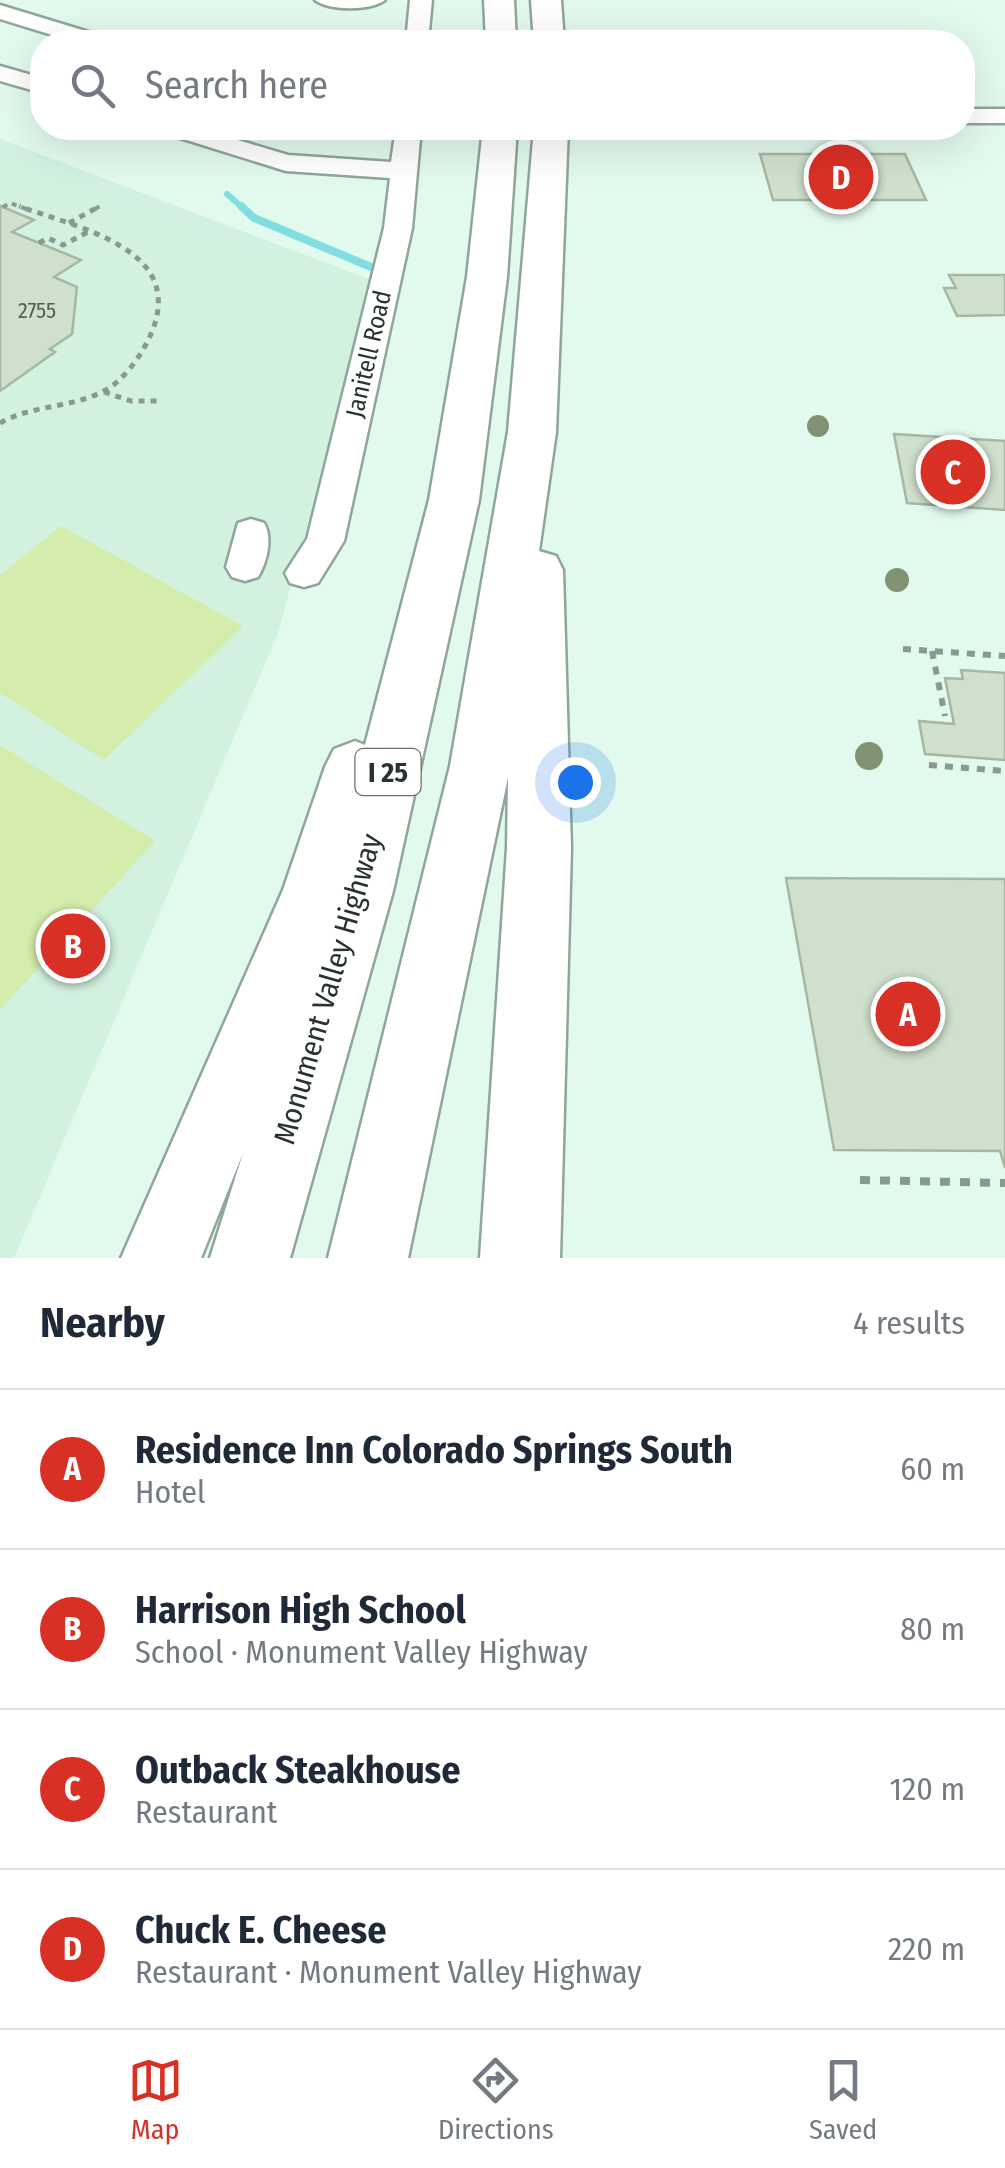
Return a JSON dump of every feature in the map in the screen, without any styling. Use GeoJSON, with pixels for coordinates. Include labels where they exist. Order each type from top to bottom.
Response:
{"type":"FeatureCollection","features":[{"type":"Feature","properties":{"kind":"highway"},"geometry":{"type":"LineString","coordinates":[[499,0],[500,30]]}},
{"type":"Feature","properties":{"kind":"highway"},"geometry":{"type":"LineString","coordinates":[[546,0],[549,30]]}},
{"type":"Feature","properties":{"kind":"highway","name":"Monument Valley Highway"},"geometry":{"type":"LineString","coordinates":[[250,1258],[360,890],[454,500],[488,277],[499,140]]}},
{"type":"Feature","properties":{"kind":"highway"},"geometry":{"type":"LineString","coordinates":[[368,1258],[480,766],[532,432],[549,140]]}},
{"type":"Feature","properties":{"kind":"highway"},"geometry":{"type":"LineString","coordinates":[[161,1258],[328,855],[488,277]]}},
{"type":"Feature","properties":{"kind":"highway"},"geometry":{"type":"LineString","coordinates":[[520,1258],[539,848],[536,366]]}},
{"type":"Feature","properties":{"kind":"street"},"geometry":{"type":"LineString","coordinates":[[326,0],[374,0]]}},
{"type":"Feature","properties":{"kind":"street"},"geometry":{"type":"LineString","coordinates":[[418,30],[421,0]]}},
{"type":"Feature","properties":{"kind":"street"},"geometry":{"type":"LineString","coordinates":[[0,12],[58,30]]}},
{"type":"Feature","properties":{"kind":"street"},"geometry":{"type":"LineString","coordinates":[[0,73],[30,82]]}},
{"type":"Feature","properties":{"kind":"street"},"geometry":{"type":"LineString","coordinates":[[975,116],[1005,116]]}},
{"type":"Feature","properties":{"kind":"street"},"geometry":{"type":"LineString","coordinates":[[212,140],[286,163],[404,172]]}},
{"type":"Feature","properties":{"kind":"street","name":"Janitell Road"},"geometry":{"type":"LineString","coordinates":[[304,573],[326,540],[398,228],[407,140]]}},
{"type":"Feature","properties":{"kind":"path"},"geometry":{"type":"LineString","coordinates":[[3,207],[10,203],[90,230],[134,253],[150,268],[160,301],[152,334],[139,355],[104,392]]}},
{"type":"Feature","properties":{"kind":"path"},"geometry":{"type":"LineString","coordinates":[[69,223],[102,205]]}},
{"type":"Feature","properties":{"kind":"path"},"geometry":{"type":"LineString","coordinates":[[39,243],[48,238],[63,245],[90,230]]}},
{"type":"Feature","properties":{"kind":"path"},"geometry":{"type":"LineString","coordinates":[[0,424],[14,414],[104,392],[130,401],[159,401]]}},
{"type":"Feature","properties":{"kind":"path"},"geometry":{"type":"LineString","coordinates":[[903,650],[1005,656]]}},
{"type":"Feature","properties":{"kind":"path"},"geometry":{"type":"LineString","coordinates":[[932,651],[945,716]]}},
{"type":"Feature","properties":{"kind":"path"},"geometry":{"type":"LineString","coordinates":[[929,765],[1005,771]]}},
{"type":"Feature","properties":{"kind":"path"},"geometry":{"type":"LineString","coordinates":[[860,1180],[1005,1183]]}},
{"type":"Feature","properties":{"kind":"shaded area"},"geometry":{"type":"Polygon","coordinates":[[[0,139],[374,281],[278,633],[14,1258],[0,1258],[0,139]]]}},
{"type":"Feature","properties":{"kind":"green space"},"geometry":{"type":"Polygon","coordinates":[[[61,526],[243,626],[104,760],[0,693],[0,575],[61,526]]]}},
{"type":"Feature","properties":{"kind":"green space"},"geometry":{"type":"Polygon","coordinates":[[[0,745],[155,841],[0,1010],[0,745]]]}},
{"type":"Feature","properties":{"kind":"building"},"geometry":{"type":"Polygon","coordinates":[[[760,154],[905,154],[926,200],[773,200],[760,154]]]}},
{"type":"Feature","properties":{"kind":"building"},"geometry":{"type":"Polygon","coordinates":[[[0,206],[34,220],[12,232],[81,260],[54,277],[77,287],[72,334],[50,349],[55,352],[0,391],[0,206]]]}},
{"type":"Feature","properties":{"kind":"building"},"geometry":{"type":"Polygon","coordinates":[[[949,275],[1005,275],[1005,315],[957,316],[944,288],[956,288],[949,275]]]}},
{"type":"Feature","properties":{"kind":"building"},"geometry":{"type":"Polygon","coordinates":[[[894,434],[1005,441],[1005,510],[907,503],[894,434]]]}},
{"type":"Feature","properties":{"kind":"building"},"geometry":{"type":"Polygon","coordinates":[[[961,670],[1005,673],[1005,760],[925,754],[919,721],[954,724],[945,678],[963,679],[961,670]]]}},
{"type":"Feature","properties":{"kind":"building"},"geometry":{"type":"Polygon","coordinates":[[[786,878],[1005,879],[1005,1168],[1000,1151],[834,1150],[786,878]]]}},
{"type":"Feature","properties":{"kind":"waterway"},"geometry":{"type":"LineString","coordinates":[[227,194],[244,209]]}},
{"type":"Feature","properties":{"kind":"waterway"},"geometry":{"type":"LineString","coordinates":[[241,206],[254,218],[371,267]]}},
{"type":"Feature","properties":{"kind":"place","name":"Chuck E. Cheese"},"geometry":{"type":"Point","coordinates":[841,177]}},
{"type":"Feature","properties":{"kind":"place","name":"Outback Steakhouse"},"geometry":{"type":"Point","coordinates":[953,472]}},
{"type":"Feature","properties":{"kind":"place","name":"Harrison High School"},"geometry":{"type":"Point","coordinates":[73,946]}},
{"type":"Feature","properties":{"kind":"place","name":"Residence Inn Colorado Springs South"},"geometry":{"type":"Point","coordinates":[908,1014]}}]}
